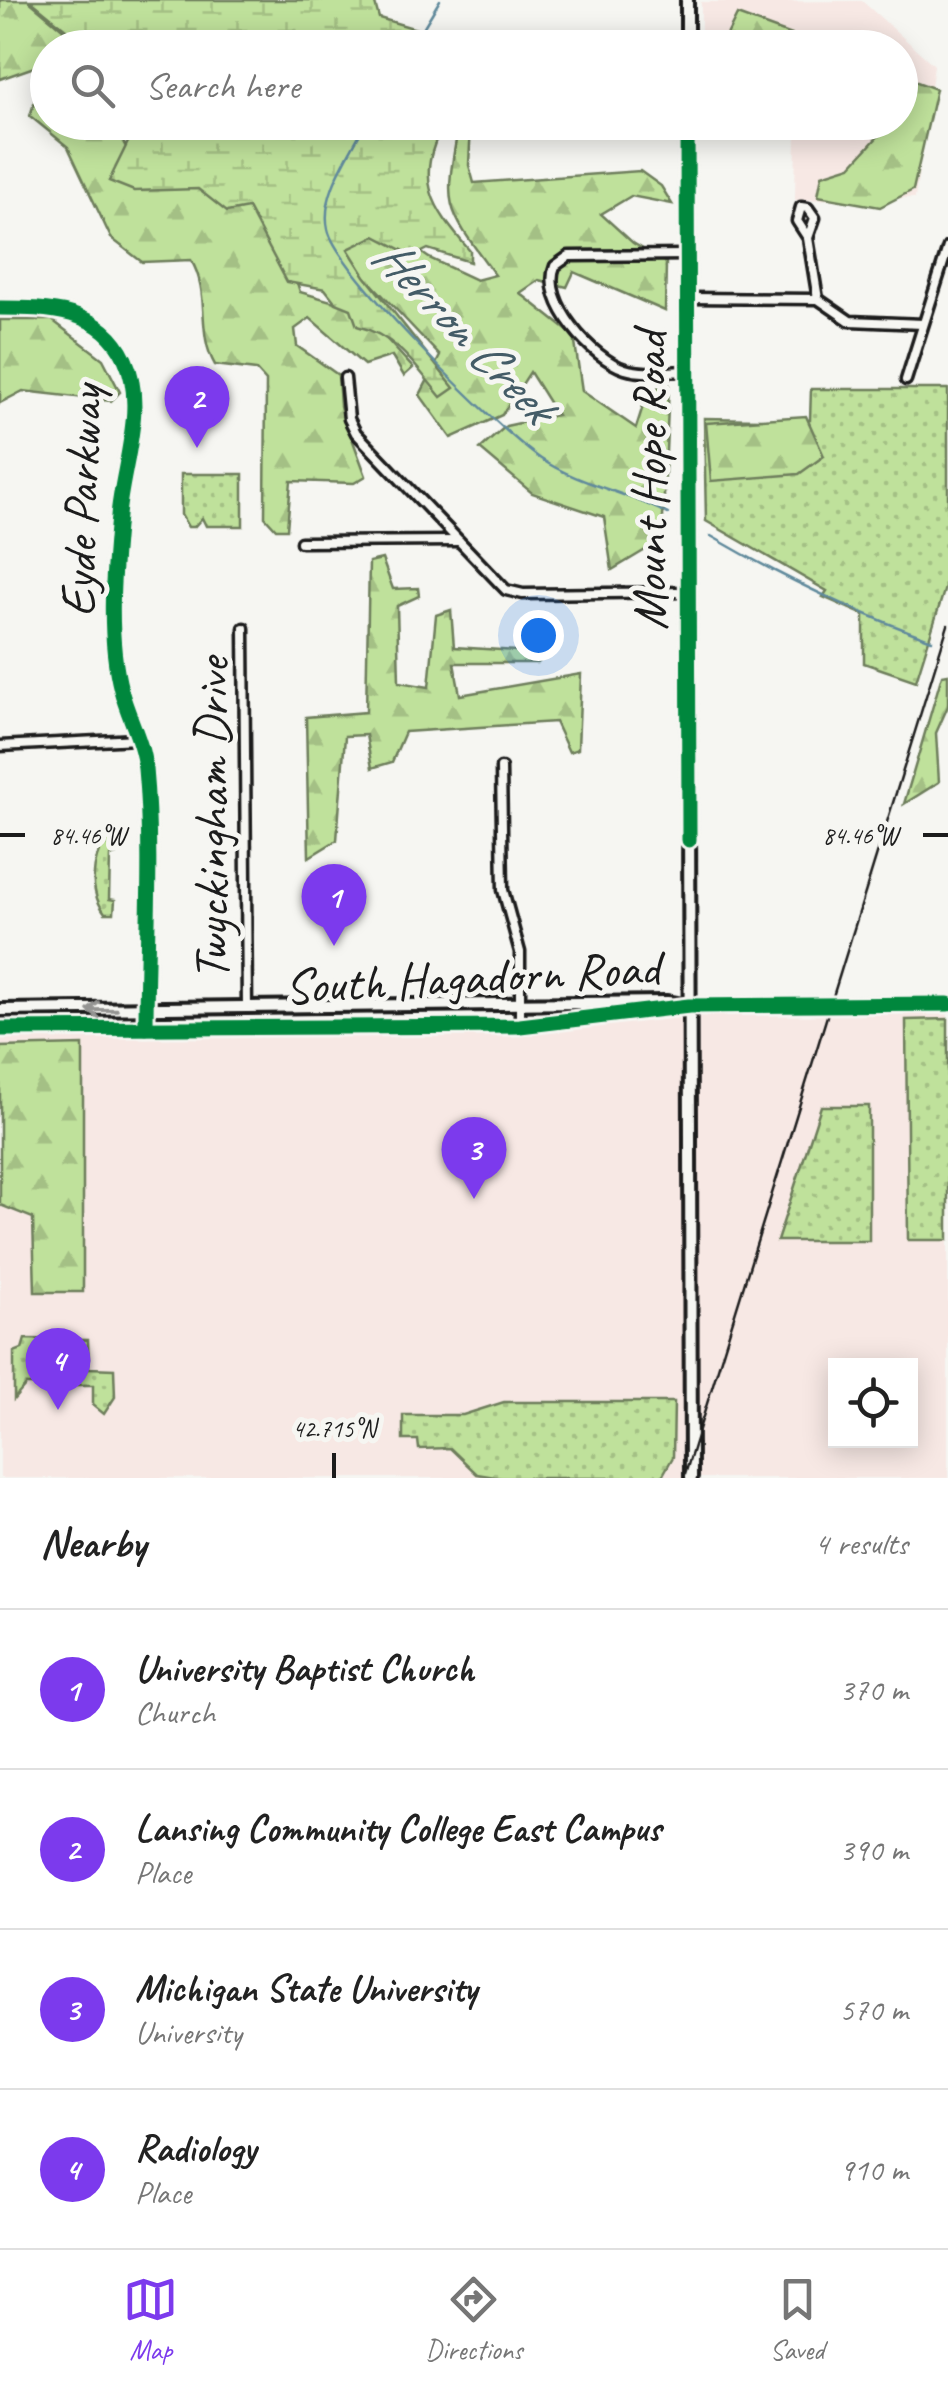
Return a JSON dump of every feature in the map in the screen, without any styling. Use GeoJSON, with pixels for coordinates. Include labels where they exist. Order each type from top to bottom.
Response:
{"type":"FeatureCollection","features":[{"type":"Feature","properties":{"kind":"street"},"geometry":{"type":"LineString","coordinates":[[687,0],[687,30]]}},
{"type":"Feature","properties":{"kind":"street","name":"Mount Hope Road"},"geometry":{"type":"LineString","coordinates":[[687,140],[691,1478]]}},
{"type":"Feature","properties":{"kind":"street"},"geometry":{"type":"LineString","coordinates":[[808,238],[818,299]]}},
{"type":"Feature","properties":{"kind":"street"},"geometry":{"type":"LineString","coordinates":[[906,380],[948,247]]}},
{"type":"Feature","properties":{"kind":"street"},"geometry":{"type":"LineString","coordinates":[[688,255],[569,256],[555,266],[550,284],[561,313],[617,366],[636,371],[688,371]]}},
{"type":"Feature","properties":{"kind":"street"},"geometry":{"type":"LineString","coordinates":[[688,298],[818,299],[850,320],[923,324]]}},
{"type":"Feature","properties":{"kind":"street","name":"Eyde Parkway"},"geometry":{"type":"LineString","coordinates":[[0,308],[48,308],[76,314],[104,332],[125,357],[134,388],[117,520],[114,635],[120,688],[146,773],[146,1028]]}},
{"type":"Feature","properties":{"kind":"street"},"geometry":{"type":"LineString","coordinates":[[345,378],[349,419],[356,433],[502,587],[515,593],[689,592]]}},
{"type":"Feature","properties":{"kind":"street"},"geometry":{"type":"LineString","coordinates":[[300,542],[459,541]]}},
{"type":"Feature","properties":{"kind":"street","name":"Twyckingham Drive"},"geometry":{"type":"LineString","coordinates":[[244,628],[247,1008]]}},
{"type":"Feature","properties":{"kind":"street"},"geometry":{"type":"LineString","coordinates":[[0,746],[137,740]]}},
{"type":"Feature","properties":{"kind":"street"},"geometry":{"type":"LineString","coordinates":[[501,768],[503,890],[521,956],[520,1026]]}},
{"type":"Feature","properties":{"kind":"street","name":"South Hagadorn Road"},"geometry":{"type":"LineString","coordinates":[[0,1010],[667,1002],[689,1006]]}},
{"type":"Feature","properties":{"kind":"street","name":"South Hagadorn Road"},"geometry":{"type":"LineString","coordinates":[[0,1029],[520,1026],[689,1006],[948,1004]]}},
{"type":"Feature","properties":{"kind":"street"},"geometry":{"type":"LineString","coordinates":[[370,1026],[375,1020],[372,1007]]}},
{"type":"Feature","properties":{"kind":"street"},"geometry":{"type":"LineString","coordinates":[[214,1009],[210,1019],[214,1027]]}},
{"type":"Feature","properties":{"kind":"street"},"geometry":{"type":"LineString","coordinates":[[52,1028],[59,1022],[60,1010]]}},
{"type":"Feature","properties":{"kind":"shaded area"},"geometry":{"type":"Polygon","coordinates":[[[862,1],[895,30],[701,30],[701,2],[862,1]]]}},
{"type":"Feature","properties":{"kind":"shaded area"},"geometry":{"type":"Polygon","coordinates":[[[918,51],[934,65],[915,198],[795,200],[796,140],[918,140],[918,51]]]}},
{"type":"Feature","properties":{"kind":"shaded area"},"geometry":{"type":"Polygon","coordinates":[[[948,1012],[948,1478],[0,1478],[0,1033],[567,1029],[712,1015],[948,1012]]]}},
{"type":"Feature","properties":{"kind":"green space"},"geometry":{"type":"Polygon","coordinates":[[[0,0],[28,0],[64,30],[30,30],[30,68],[0,79],[0,0]]]}},
{"type":"Feature","properties":{"kind":"green space"},"geometry":{"type":"Polygon","coordinates":[[[30,0],[374,0],[379,18],[420,30],[67,30],[30,0]]]}},
{"type":"Feature","properties":{"kind":"green space"},"geometry":{"type":"Polygon","coordinates":[[[737,15],[778,30],[730,30],[737,15]]]}},
{"type":"Feature","properties":{"kind":"green space"},"geometry":{"type":"Polygon","coordinates":[[[918,82],[936,89],[913,190],[880,207],[818,196],[822,175],[851,166],[875,140],[918,140],[918,82]]]}},
{"type":"Feature","properties":{"kind":"green space"},"geometry":{"type":"Polygon","coordinates":[[[59,140],[122,140],[144,178],[381,224],[429,258],[476,280],[495,275],[465,233],[452,205],[451,173],[456,140],[470,140],[469,165],[474,183],[640,171],[661,186],[672,204],[631,196],[601,214],[633,243],[666,263],[665,311],[574,272],[567,287],[539,280],[520,293],[574,336],[582,391],[636,428],[648,390],[669,385],[662,540],[612,570],[604,517],[532,493],[480,449],[506,426],[557,415],[530,372],[502,415],[451,438],[420,395],[440,356],[337,247],[278,223],[300,292],[359,309],[413,368],[404,376],[392,356],[364,365],[310,318],[295,329],[297,346],[338,375],[340,406],[366,476],[354,483],[291,481],[287,529],[276,529],[265,517],[266,381],[256,370],[215,365],[206,340],[201,286],[191,260],[142,262],[111,238],[68,147],[59,140]]]}},
{"type":"Feature","properties":{"kind":"green space"},"geometry":{"type":"Polygon","coordinates":[[[129,140],[436,140],[430,161],[431,192],[445,220],[470,251],[470,262],[428,249],[414,256],[375,236],[348,249],[454,388],[441,397],[405,354],[383,337],[357,326],[351,309],[336,303],[325,289],[287,282],[248,208],[227,212],[198,189],[134,191],[109,181],[129,140]]]}},
{"type":"Feature","properties":{"kind":"green space"},"geometry":{"type":"Polygon","coordinates":[[[0,320],[52,320],[103,359],[120,392],[111,401],[23,391],[0,403],[0,320]]]}},
{"type":"Feature","properties":{"kind":"green space"},"geometry":{"type":"Polygon","coordinates":[[[811,389],[948,389],[948,578],[916,681],[864,663],[864,615],[823,597],[827,591],[706,521],[704,418],[810,420],[811,389]]]}},
{"type":"Feature","properties":{"kind":"green space"},"geometry":{"type":"Polygon","coordinates":[[[806,416],[824,456],[799,474],[711,481],[706,423],[806,416]]]}},
{"type":"Feature","properties":{"kind":"green space"},"geometry":{"type":"Polygon","coordinates":[[[181,474],[243,474],[243,526],[206,526],[202,518],[194,527],[188,527],[181,515],[181,474]]]}},
{"type":"Feature","properties":{"kind":"green space"},"geometry":{"type":"Polygon","coordinates":[[[382,559],[393,589],[418,588],[419,596],[397,606],[399,682],[429,687],[436,615],[451,610],[454,647],[548,653],[538,663],[454,663],[460,695],[581,674],[578,749],[569,752],[555,722],[405,732],[392,762],[372,768],[366,735],[345,736],[337,840],[309,857],[306,717],[366,712],[369,562],[382,559]]]}},
{"type":"Feature","properties":{"kind":"green space"},"geometry":{"type":"Polygon","coordinates":[[[948,674],[948,706],[936,733],[939,782],[904,804],[942,675],[948,674]]]}},
{"type":"Feature","properties":{"kind":"green space"},"geometry":{"type":"Polygon","coordinates":[[[105,839],[115,839],[115,855],[110,856],[109,899],[115,900],[114,913],[105,913],[94,886],[97,857],[105,839]]]}},
{"type":"Feature","properties":{"kind":"green space"},"geometry":{"type":"Polygon","coordinates":[[[948,1019],[948,1240],[908,1240],[906,1020],[948,1019]]]}},
{"type":"Feature","properties":{"kind":"green space"},"geometry":{"type":"Polygon","coordinates":[[[83,1045],[83,1292],[35,1292],[33,1218],[0,1205],[0,1047],[83,1045]]]}},
{"type":"Feature","properties":{"kind":"green space"},"geometry":{"type":"Polygon","coordinates":[[[821,1106],[869,1106],[869,1241],[777,1241],[821,1106]]]}},
{"type":"Feature","properties":{"kind":"green space"},"geometry":{"type":"Polygon","coordinates":[[[25,1339],[88,1340],[89,1368],[114,1369],[115,1397],[104,1414],[93,1405],[93,1385],[26,1385],[14,1399],[14,1352],[22,1349],[25,1339]]]}},
{"type":"Feature","properties":{"kind":"green space"},"geometry":{"type":"Polygon","coordinates":[[[504,1402],[674,1402],[673,1457],[661,1478],[501,1478],[477,1474],[450,1448],[419,1449],[418,1440],[403,1440],[403,1415],[463,1415],[504,1402]]]}},
{"type":"Feature","properties":{"kind":"waterway","name":"Herron Creek"},"geometry":{"type":"LineString","coordinates":[[422,30],[440,0]]}},
{"type":"Feature","properties":{"kind":"waterway","name":"Herron Creek"},"geometry":{"type":"LineString","coordinates":[[356,140],[338,174],[327,216],[328,229],[338,250],[359,279],[459,386],[541,459],[668,514]]}},
{"type":"Feature","properties":{"kind":"waterway","name":"Herron Creek"},"geometry":{"type":"LineString","coordinates":[[711,536],[819,593],[932,640]]}},
{"type":"Feature","properties":{"kind":"railway"},"geometry":{"type":"LineString","coordinates":[[684,1478],[948,625]]}},
{"type":"Feature","properties":{"kind":"cycle path"},"geometry":{"type":"LineString","coordinates":[[687,140],[689,840]]}},
{"type":"Feature","properties":{"kind":"cycle path"},"geometry":{"type":"LineString","coordinates":[[0,308],[54,311],[88,320],[115,342],[131,377],[134,416],[118,516],[113,626],[121,690],[145,769],[149,866],[146,1028]]}},
{"type":"Feature","properties":{"kind":"cycle path"},"geometry":{"type":"LineString","coordinates":[[0,1029],[520,1026],[689,1006],[948,1004]]}},
{"type":"Feature","properties":{"kind":"place","name":"Lansing Community College East Campus"},"geometry":{"type":"Point","coordinates":[197,448]}},
{"type":"Feature","properties":{"kind":"place","name":"University Baptist Church"},"geometry":{"type":"Point","coordinates":[334,946]}},
{"type":"Feature","properties":{"kind":"place","name":"Michigan State University"},"geometry":{"type":"Point","coordinates":[474,1199]}},
{"type":"Feature","properties":{"kind":"place","name":"Radiology"},"geometry":{"type":"Point","coordinates":[58,1410]}}]}
